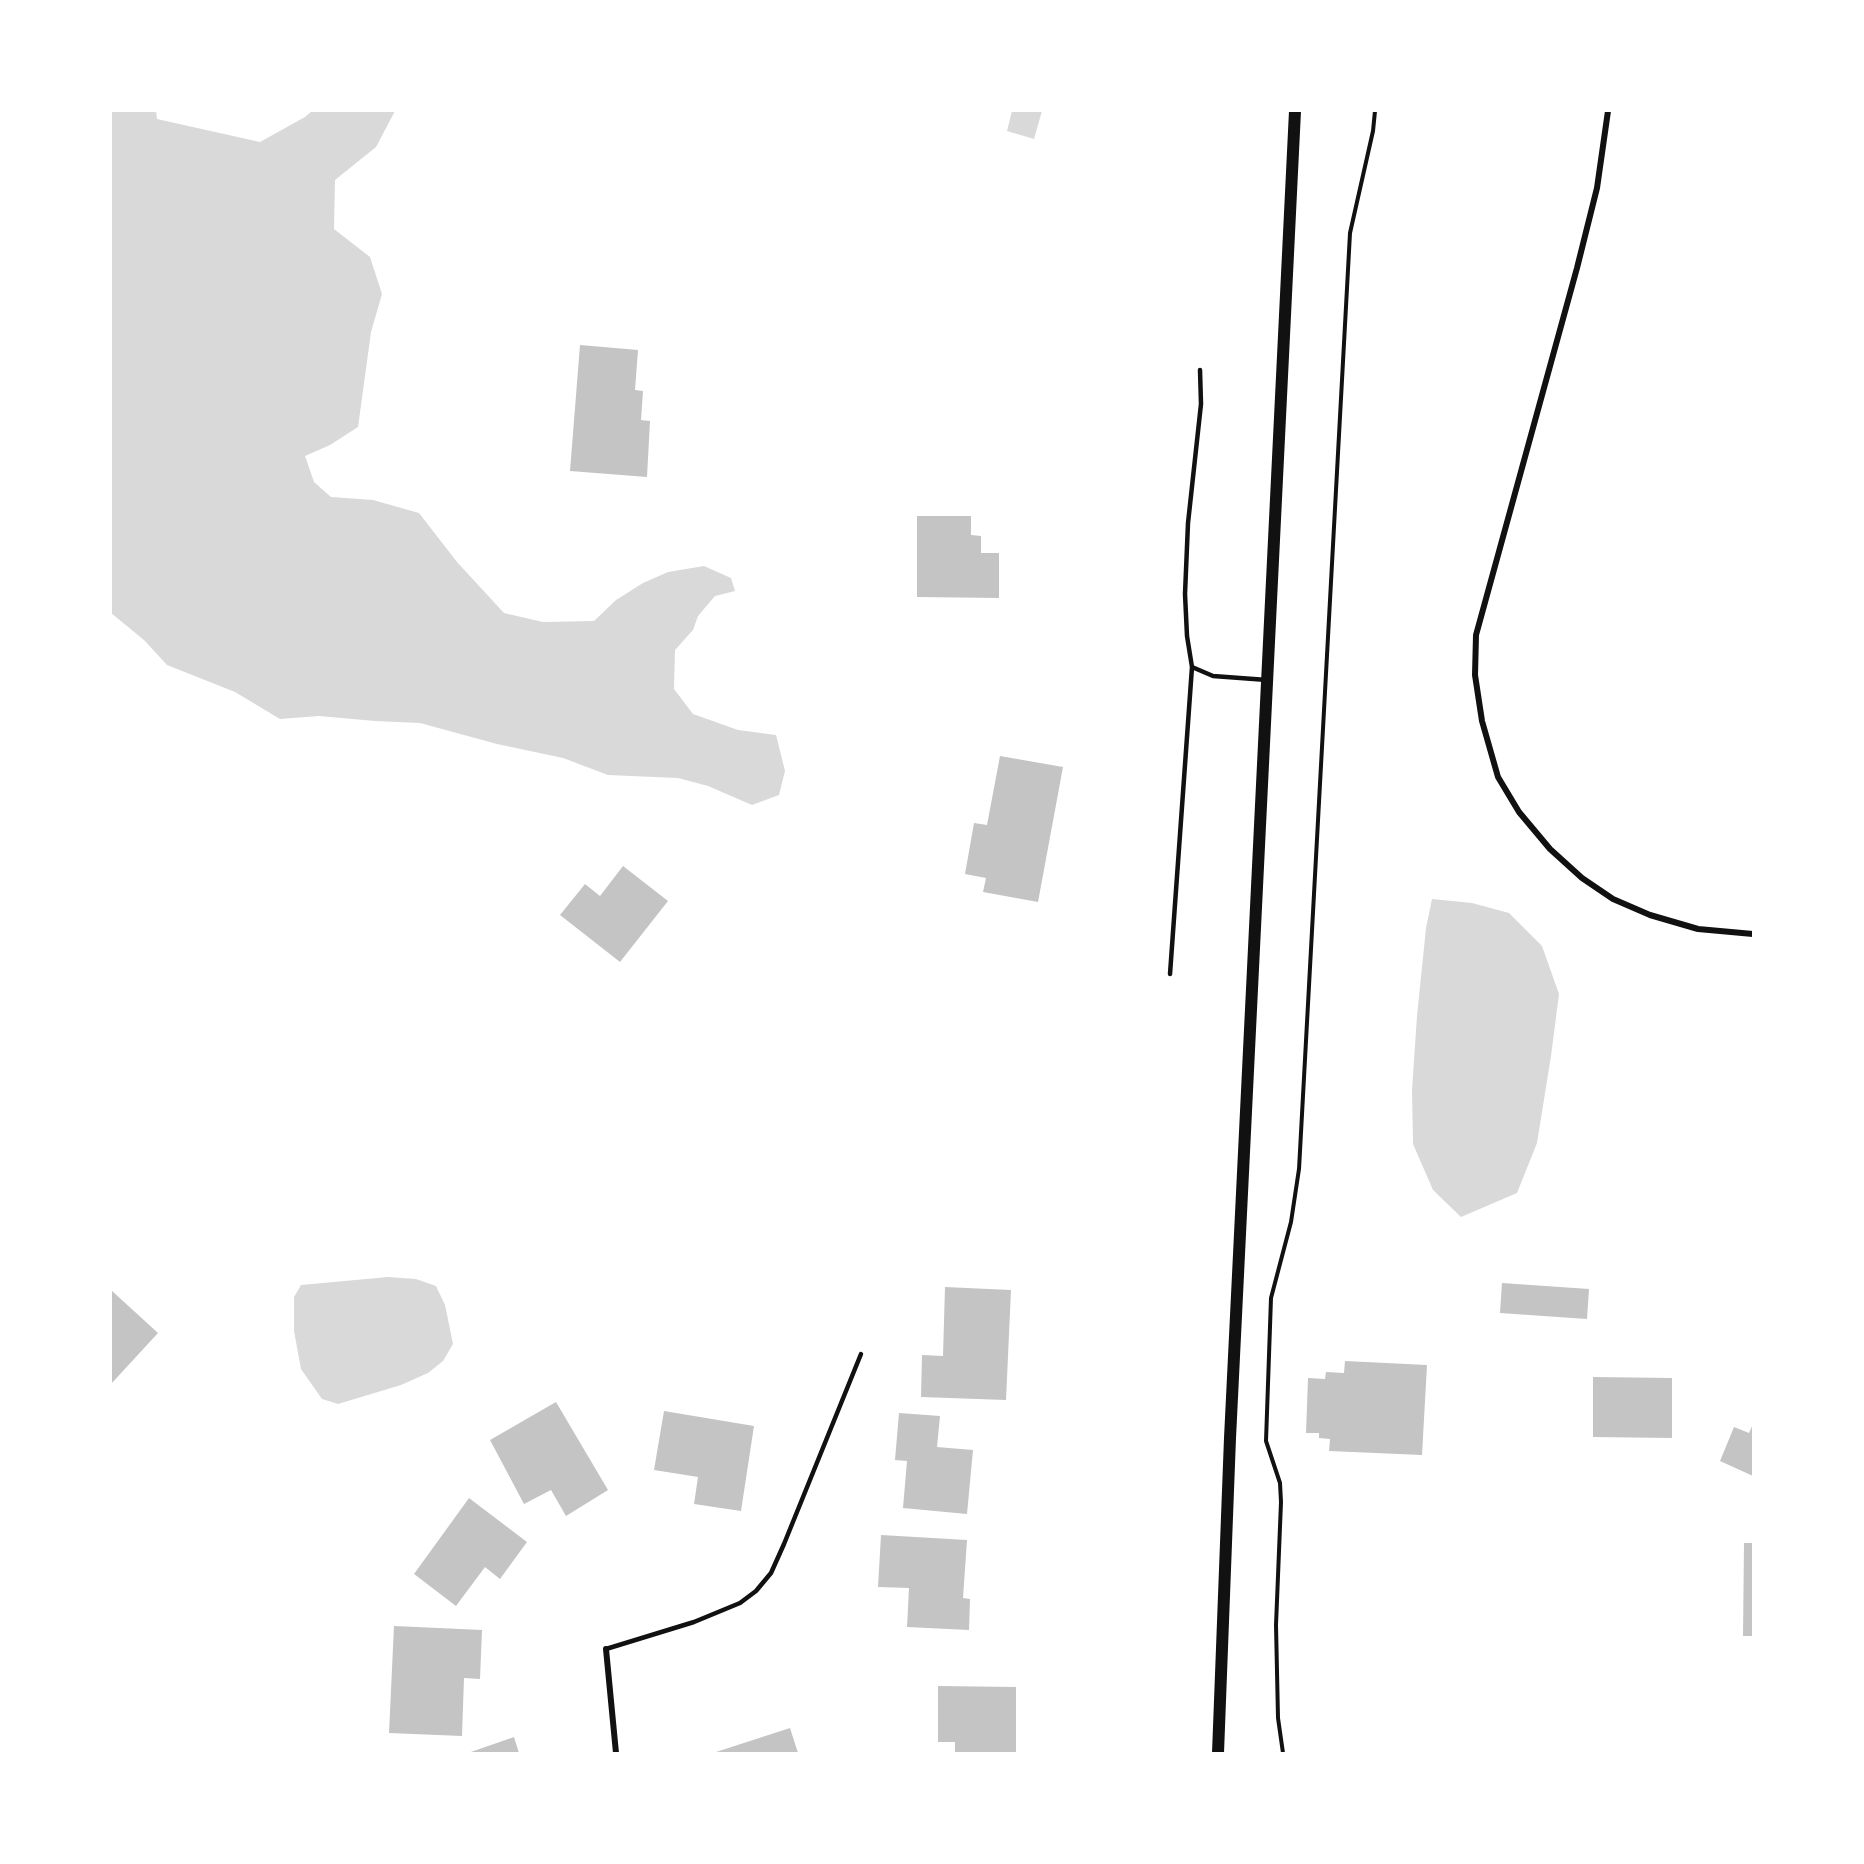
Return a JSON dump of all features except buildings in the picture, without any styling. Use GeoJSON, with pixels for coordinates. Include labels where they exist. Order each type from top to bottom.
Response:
{"type":"FeatureCollection","features":[{"type":"Feature","properties":{"kind":"main road"},"geometry":{"type":"LineString","coordinates":[[1218,1753],[1230,1438],[1295,111]]}},
{"type":"Feature","properties":{"kind":"street"},"geometry":{"type":"LineString","coordinates":[[1608,111],[1596,188],[1577,268],[1476,635],[1475,675],[1482,721],[1498,777],[1519,813],[1550,849],[1582,878],[1613,899],[1650,915],[1698,929],[1753,934]]}},
{"type":"Feature","properties":{"kind":"street"},"geometry":{"type":"LineString","coordinates":[[606,1649],[616,1753]]}},
{"type":"Feature","properties":{"kind":"lane"},"geometry":{"type":"LineString","coordinates":[[1170,974],[1192,667],[1187,636],[1186,582],[1188,523],[1201,404],[1200,370]]}},
{"type":"Feature","properties":{"kind":"lane"},"geometry":{"type":"LineString","coordinates":[[1192,667],[1213,676],[1267,680]]}},
{"type":"Feature","properties":{"kind":"lane"},"geometry":{"type":"LineString","coordinates":[[606,1649],[694,1622],[740,1603],[756,1591],[771,1573],[784,1544],[861,1354]]}},
{"type":"Feature","properties":{"kind":"path"},"geometry":{"type":"LineString","coordinates":[[1283,1753],[1278,1718],[1276,1625],[1281,1502],[1280,1484],[1266,1441],[1271,1298],[1291,1222],[1299,1169],[1350,233],[1373,130],[1375,111]]}},
{"type":"Feature","properties":{"kind":"shaded area"},"geometry":{"type":"Polygon","coordinates":[[[111,111],[156,111],[157,119],[260,142],[312,111],[395,111],[376,147],[335,180],[334,229],[370,257],[382,294],[371,332],[358,427],[330,445],[305,456],[314,482],[331,497],[373,500],[419,513],[457,562],[504,613],[543,622],[594,621],[616,600],[643,583],[668,572],[704,566],[731,578],[735,591],[715,596],[698,616],[693,630],[675,650],[674,689],[693,714],[738,730],[776,735],[785,771],[779,795],[752,805],[708,786],[678,778],[608,775],[563,758],[497,744],[420,723],[319,716],[280,719],[235,692],[167,665],[144,640],[111,613],[111,111]]]}},
{"type":"Feature","properties":{"kind":"shaded area"},"geometry":{"type":"Polygon","coordinates":[[[1012,111],[1042,111],[1034,139],[1007,131],[1012,111]]]}},
{"type":"Feature","properties":{"kind":"shaded area"},"geometry":{"type":"Polygon","coordinates":[[[1432,899],[1472,903],[1509,913],[1542,946],[1559,994],[1537,1143],[1517,1193],[1461,1217],[1433,1190],[1413,1144],[1412,1090],[1417,1016],[1426,928],[1432,899]]]}},
{"type":"Feature","properties":{"kind":"shaded area"},"geometry":{"type":"Polygon","coordinates":[[[388,1277],[416,1279],[436,1286],[445,1305],[453,1344],[443,1361],[428,1373],[401,1385],[338,1404],[322,1399],[301,1369],[294,1331],[294,1297],[301,1285],[388,1277]]]}}]}
